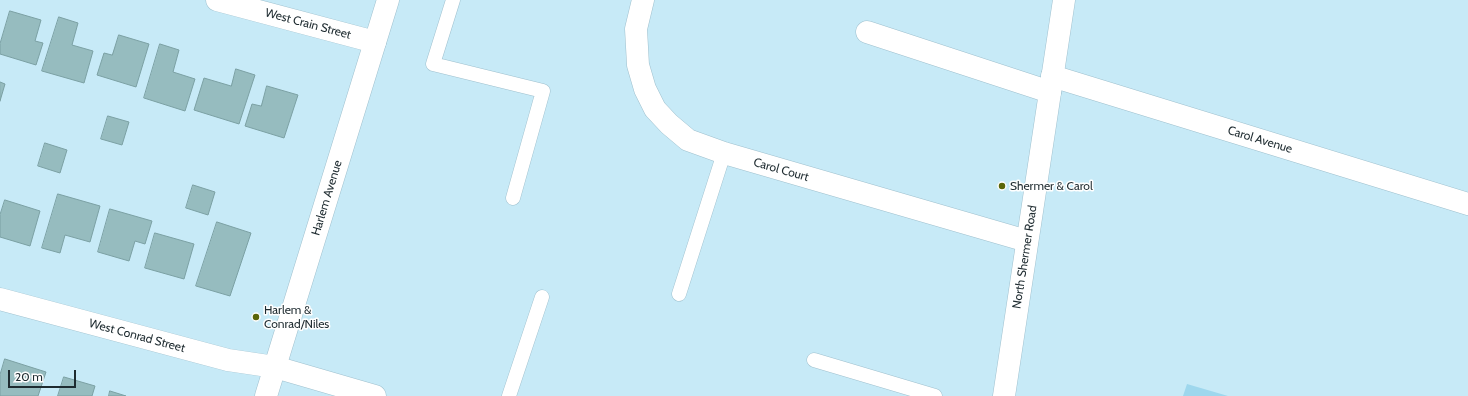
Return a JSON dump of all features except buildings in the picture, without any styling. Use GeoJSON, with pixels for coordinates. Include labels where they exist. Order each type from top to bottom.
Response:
{"type":"FeatureCollection","features":[{"type":"Feature","properties":{"kind":"street","name":"West Crain Street"},"geometry":{"type":"LineString","coordinates":[[217,0],[374,42]]}},
{"type":"Feature","properties":{"kind":"street","name":"Harlem Avenue"},"geometry":{"type":"LineString","coordinates":[[266,396],[388,0]]}},
{"type":"Feature","properties":{"kind":"street","name":"Carol Court"},"geometry":{"type":"LineString","coordinates":[[643,0],[636,29],[638,65],[645,89],[655,109],[669,124],[688,140],[724,153],[1027,241]]}},
{"type":"Feature","properties":{"kind":"street","name":"North Shermer Road"},"geometry":{"type":"LineString","coordinates":[[1004,396],[1064,0]]}},
{"type":"Feature","properties":{"kind":"street","name":"Carol Avenue"},"geometry":{"type":"LineString","coordinates":[[867,32],[1468,204]]}},
{"type":"Feature","properties":{"kind":"street","name":"West Conrad Street"},"geometry":{"type":"LineString","coordinates":[[0,299],[228,360],[275,367],[375,396]]}},
{"type":"Feature","properties":{"kind":"lane"},"geometry":{"type":"LineString","coordinates":[[453,0],[433,64],[543,92],[513,198]]}},
{"type":"Feature","properties":{"kind":"lane"},"geometry":{"type":"LineString","coordinates":[[679,294],[724,153]]}},
{"type":"Feature","properties":{"kind":"lane"},"geometry":{"type":"LineString","coordinates":[[509,396],[542,297]]}},
{"type":"Feature","properties":{"kind":"lane"},"geometry":{"type":"LineString","coordinates":[[814,360],[935,396]]}},
{"type":"Feature","properties":{"kind":"shaded area"},"geometry":{"type":"Polygon","coordinates":[[[1187,384],[1228,396],[1183,396],[1187,384]]]}},
{"type":"Feature","properties":{"kind":"place","name":"Shermer & Carol"},"geometry":{"type":"Point","coordinates":[1002,186]}},
{"type":"Feature","properties":{"kind":"place","name":"Harlem & Conrad/Niles"},"geometry":{"type":"Point","coordinates":[256,317]}}]}
